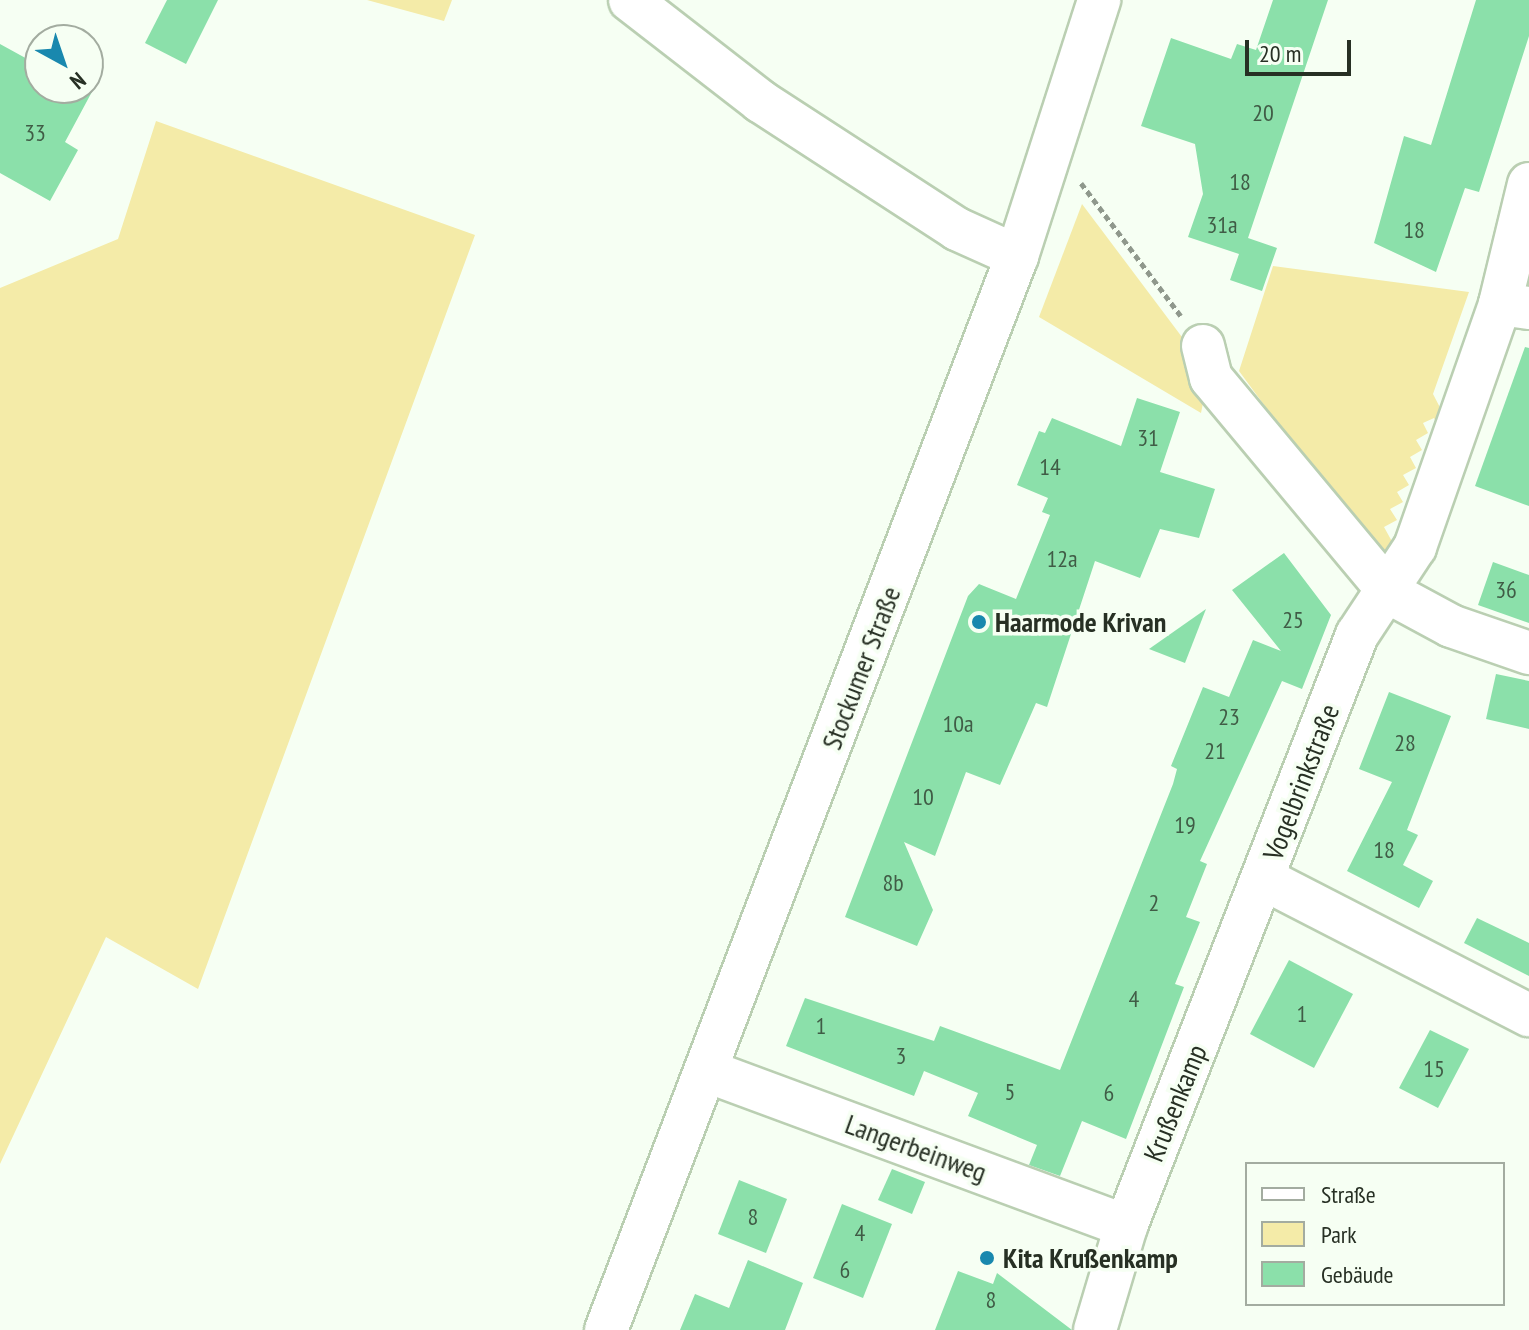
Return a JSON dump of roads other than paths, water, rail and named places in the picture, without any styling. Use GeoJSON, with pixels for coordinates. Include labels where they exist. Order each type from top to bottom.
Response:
{"type":"FeatureCollection","features":[{"type":"Feature","properties":{"kind":"street"},"geometry":{"type":"LineString","coordinates":[[630,0],[760,101],[957,229],[1017,256]]}},
{"type":"Feature","properties":{"kind":"street","name":"Stockumer Straße"},"geometry":{"type":"LineString","coordinates":[[606,1330],[1017,256],[1099,0]]}},
{"type":"Feature","properties":{"kind":"street","name":"Vogelbrinkstraße"},"geometry":{"type":"LineString","coordinates":[[1529,184],[1514,306],[1415,547],[1390,593],[1357,635],[1264,879],[1529,1015]]}},
{"type":"Feature","properties":{"kind":"street"},"geometry":{"type":"LineString","coordinates":[[1203,346],[1211,378],[1390,593],[1451,626],[1529,653]]}},
{"type":"Feature","properties":{"kind":"street","name":"Krußenkamp"},"geometry":{"type":"LineString","coordinates":[[1095,1330],[1126,1226],[1264,879]]}},
{"type":"Feature","properties":{"kind":"street","name":"Langerbeinweg"},"geometry":{"type":"LineString","coordinates":[[707,1071],[1126,1226]]}},
{"type":"Feature","properties":{"kind":"place","name":"Haarmode Krivan"},"geometry":{"type":"Point","coordinates":[979,622]}},
{"type":"Feature","properties":{"kind":"place","name":"Kita Krußenkamp"},"geometry":{"type":"Point","coordinates":[987,1258]}}]}
